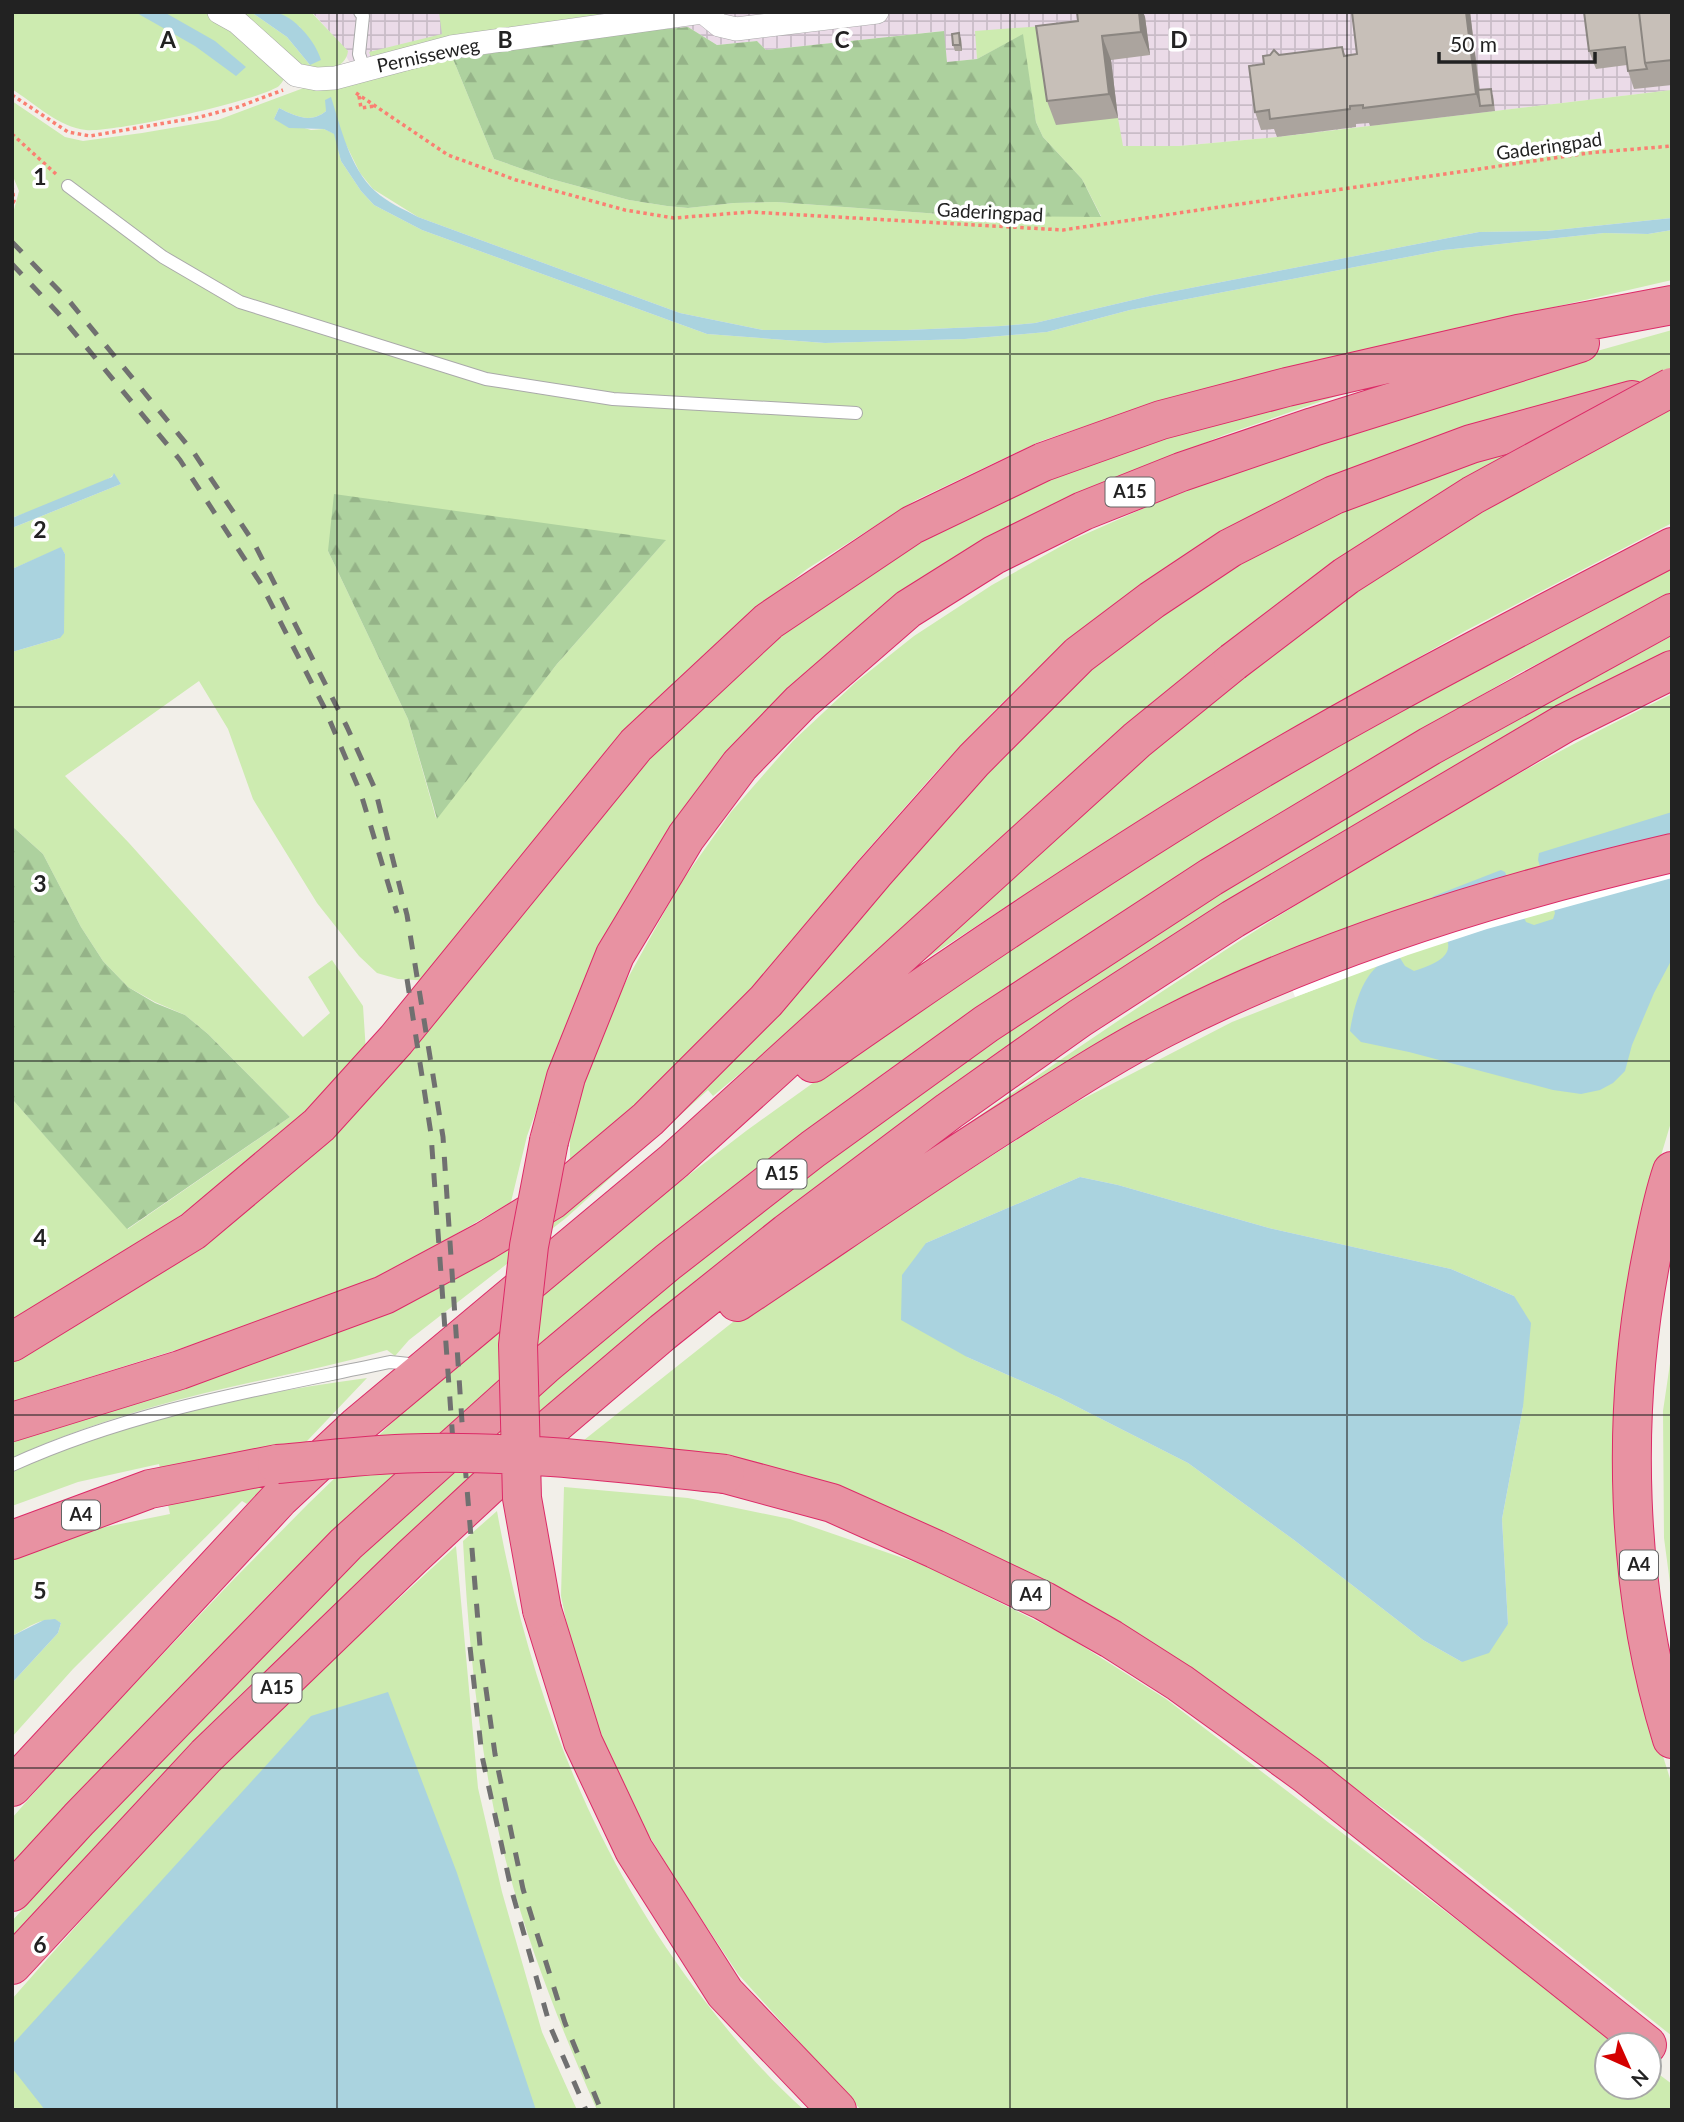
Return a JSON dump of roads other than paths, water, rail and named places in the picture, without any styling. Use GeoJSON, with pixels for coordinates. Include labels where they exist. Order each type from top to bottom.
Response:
{"type":"FeatureCollection","features":[{"type":"Feature","properties":{"kind":"highway"},"geometry":{"type":"LineString","coordinates":[[12,1342],[192,1231],[319,1125],[396,1040],[636,745],[769,621],[912,525],[1043,463],[1161,420],[1287,387],[1518,334],[1672,305]]}},
{"type":"Feature","properties":{"kind":"highway","name":"A15"},"geometry":{"type":"LineString","coordinates":[[837,2110],[725,1993],[634,1850],[583,1742],[542,1610],[522,1498],[518,1345],[529,1246],[549,1141],[566,1077],[615,955],[686,837],[740,765],[801,702],[908,609],[994,555],[1083,511],[1181,472],[1313,427],[1595,339],[1672,311]]}},
{"type":"Feature","properties":{"kind":"highway"},"geometry":{"type":"LineString","coordinates":[[12,1787],[279,1499],[357,1426],[674,1161],[1137,740],[1233,662],[1346,576],[1473,495],[1672,389]]}},
{"type":"Feature","properties":{"kind":"highway"},"geometry":{"type":"LineString","coordinates":[[12,1422],[180,1370],[384,1295],[485,1241],[552,1200],[648,1119],[766,1001],[974,760],[1079,655],[1152,600],[1230,548],[1334,495],[1471,444],[1672,389]]}},
{"type":"Feature","properties":{"kind":"highway"},"geometry":{"type":"LineString","coordinates":[[674,1161],[940,973],[1192,810],[1402,689],[1672,547]]}},
{"type":"Feature","properties":{"kind":"highway","name":"A15"},"geometry":{"type":"LineString","coordinates":[[12,1892],[79,1819],[346,1544],[546,1364],[668,1262],[813,1149],[986,1024],[1211,877],[1430,746],[1672,613]]}},
{"type":"Feature","properties":{"kind":"highway","name":"A15"},"geometry":{"type":"LineString","coordinates":[[12,1965],[206,1756],[412,1557],[555,1424],[663,1332],[787,1233],[949,1111],[1080,1018],[1233,919],[1565,723],[1672,670]]}},
{"type":"Feature","properties":{"kind":"highway","name":"A15"},"geometry":{"type":"LineString","coordinates":[[555,1424],[933,1169],[1082,1075],[1164,1028],[1286,972],[1447,915],[1526,891],[1672,853]]}},
{"type":"Feature","properties":{"kind":"highway","name":"A4"},"geometry":{"type":"LineString","coordinates":[[1672,1171],[1664,1193],[1645,1293],[1634,1388],[1633,1515],[1646,1631],[1672,1738]]}},
{"type":"Feature","properties":{"kind":"highway","name":"A4"},"geometry":{"type":"LineString","coordinates":[[12,1540],[150,1489],[277,1464],[425,1452],[567,1458],[725,1474],[832,1503],[1032,1595],[1111,1639],[1180,1683],[1307,1775],[1629,2031]]}},
{"type":"Feature","properties":{"kind":"street","name":"Pernisseweg"},"geometry":{"type":"LineString","coordinates":[[219,12],[237,22],[296,75],[317,79],[335,78],[451,47],[702,12]]}},
{"type":"Feature","properties":{"kind":"street"},"geometry":{"type":"LineString","coordinates":[[702,12],[719,25],[736,29],[877,12]]}},
{"type":"Feature","properties":{"kind":"lane"},"geometry":{"type":"LineString","coordinates":[[360,12],[363,16],[359,54],[364,69]]}},
{"type":"Feature","properties":{"kind":"lane"},"geometry":{"type":"LineString","coordinates":[[68,186],[163,257],[240,302],[486,379],[613,399],[856,413]]}},
{"type":"Feature","properties":{"kind":"lane"},"geometry":{"type":"LineString","coordinates":[[12,1465],[80,1438],[203,1400],[390,1362],[429,1366]]}},
{"type":"Feature","properties":{"kind":"water"},"geometry":{"type":"Polygon","coordinates":[[[135,12],[164,12],[215,41],[246,67],[236,76],[195,46],[135,12]]]}},
{"type":"Feature","properties":{"kind":"water"},"geometry":{"type":"Polygon","coordinates":[[[251,12],[274,12],[289,18],[309,38],[321,60],[310,65],[287,37],[251,12]]]}},
{"type":"Feature","properties":{"kind":"water"},"geometry":{"type":"Polygon","coordinates":[[[331,97],[347,147],[359,171],[375,191],[401,208],[418,217],[680,313],[763,330],[907,330],[1035,323],[1154,295],[1479,232],[1546,231],[1672,218],[1672,230],[1648,234],[1604,233],[1444,250],[1130,310],[1047,332],[965,339],[825,343],[707,334],[422,230],[374,205],[341,161],[334,134],[324,129],[289,128],[274,119],[279,108],[303,117],[315,117],[326,111],[325,100],[331,97]]]}},
{"type":"Feature","properties":{"kind":"water"},"geometry":{"type":"Polygon","coordinates":[[[114,473],[121,484],[12,528],[12,518],[112,477],[114,473]]]}},
{"type":"Feature","properties":{"kind":"water"},"geometry":{"type":"Polygon","coordinates":[[[61,547],[65,554],[64,633],[60,638],[12,652],[12,569],[61,547]]]}},
{"type":"Feature","properties":{"kind":"water"},"geometry":{"type":"Polygon","coordinates":[[[1672,812],[1672,959],[1632,1045],[1625,1071],[1613,1083],[1600,1090],[1581,1094],[1553,1090],[1361,1042],[1350,1031],[1364,984],[1378,965],[1400,958],[1405,966],[1414,971],[1431,965],[1447,952],[1446,936],[1430,900],[1434,896],[1501,870],[1505,872],[1526,922],[1534,925],[1553,919],[1555,913],[1538,860],[1539,853],[1672,812]]]}},
{"type":"Feature","properties":{"kind":"water"},"geometry":{"type":"Polygon","coordinates":[[[1080,1177],[1118,1185],[1269,1228],[1451,1269],[1514,1296],[1531,1323],[1523,1407],[1502,1519],[1508,1624],[1489,1653],[1462,1662],[1423,1640],[1294,1540],[1188,1463],[1058,1397],[967,1357],[901,1320],[902,1275],[926,1243],[1080,1177]]]}},
{"type":"Feature","properties":{"kind":"water"},"geometry":{"type":"Polygon","coordinates":[[[55,1619],[61,1623],[58,1633],[12,1683],[12,1636],[44,1620],[55,1619]]]}},
{"type":"Feature","properties":{"kind":"water"},"geometry":{"type":"Polygon","coordinates":[[[388,1692],[457,1873],[536,2110],[45,2110],[12,2068],[12,2045],[311,1716],[388,1692]]]}},
{"type":"Feature","properties":{"kind":"railway"},"geometry":{"type":"LineString","coordinates":[[12,242],[70,302],[194,453],[254,543],[347,727],[375,789],[407,915],[443,1137],[480,1646],[495,1754],[523,1889],[565,2023],[601,2110]]}},
{"type":"Feature","properties":{"kind":"railway"},"geometry":{"type":"LineString","coordinates":[[12,264],[58,313],[180,460],[261,584],[324,707],[361,794],[397,913]]}},
{"type":"Feature","properties":{"kind":"railway"},"geometry":{"type":"LineString","coordinates":[[407,979],[431,1134],[453,1442]]}},
{"type":"Feature","properties":{"kind":"railway"},"geometry":{"type":"LineString","coordinates":[[470,1647],[482,1756],[511,1888],[550,2026],[586,2110]]}}]}
